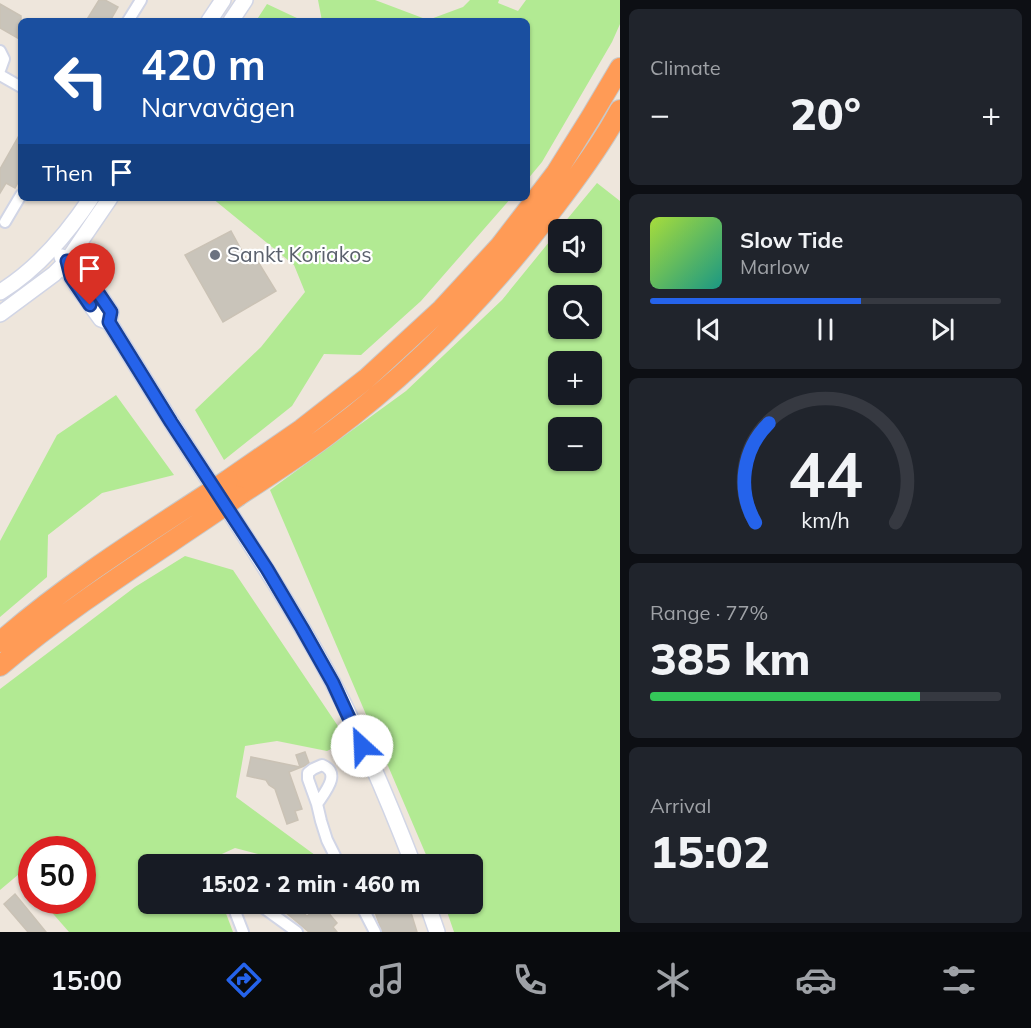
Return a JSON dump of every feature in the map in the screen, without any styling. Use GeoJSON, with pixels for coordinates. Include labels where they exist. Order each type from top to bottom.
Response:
{"type":"FeatureCollection","features":[{"type":"Feature","properties":{"kind":"highway"},"geometry":{"type":"LineString","coordinates":[[0,666],[84,600],[219,509],[233,488],[302,429],[366,379],[442,309],[500,246],[556,173],[620,68]]}},
{"type":"Feature","properties":{"kind":"highway"},"geometry":{"type":"LineString","coordinates":[[0,642],[69,587],[210,492],[233,488],[328,435],[395,381],[450,330],[533,236],[580,173],[620,110]]}},
{"type":"Feature","properties":{"kind":"main road"},"geometry":{"type":"LineString","coordinates":[[210,18],[223,0]]}},
{"type":"Feature","properties":{"kind":"main road"},"geometry":{"type":"LineString","coordinates":[[233,18],[245,0]]}},
{"type":"Feature","properties":{"kind":"main road"},"geometry":{"type":"LineString","coordinates":[[0,292],[34,267],[53,249],[89,201]]}},
{"type":"Feature","properties":{"kind":"main road"},"geometry":{"type":"LineString","coordinates":[[0,314],[46,281],[67,261],[108,201]]}},
{"type":"Feature","properties":{"kind":"main road"},"geometry":{"type":"LineString","coordinates":[[53,249],[67,261],[78,263],[111,312],[109,322]]}},
{"type":"Feature","properties":{"kind":"main road"},"geometry":{"type":"LineString","coordinates":[[67,261],[69,273],[77,286],[101,319],[109,322],[267,569],[302,628],[333,683],[409,854]]}},
{"type":"Feature","properties":{"kind":"main road"},"geometry":{"type":"LineString","coordinates":[[46,281],[63,280],[77,286]]}},
{"type":"Feature","properties":{"kind":"main road"},"geometry":{"type":"LineString","coordinates":[[431,914],[437,932]]}},
{"type":"Feature","properties":{"kind":"street"},"geometry":{"type":"LineString","coordinates":[[130,18],[141,0]]}},
{"type":"Feature","properties":{"kind":"street"},"geometry":{"type":"LineString","coordinates":[[0,51],[4,59],[0,70]]}},
{"type":"Feature","properties":{"kind":"street"},"geometry":{"type":"LineString","coordinates":[[0,75],[18,85]]}},
{"type":"Feature","properties":{"kind":"street"},"geometry":{"type":"LineString","coordinates":[[5,222],[18,200]]}},
{"type":"Feature","properties":{"kind":"street"},"geometry":{"type":"LineString","coordinates":[[317,804],[327,840],[334,854]]}},
{"type":"Feature","properties":{"kind":"street"},"geometry":{"type":"LineString","coordinates":[[236,914],[243,932]]}},
{"type":"Feature","properties":{"kind":"street"},"geometry":{"type":"LineString","coordinates":[[272,914],[297,932]]}},
{"type":"Feature","properties":{"kind":"street"},"geometry":{"type":"LineString","coordinates":[[366,914],[375,932]]}},
{"type":"Feature","properties":{"kind":"green space"},"geometry":{"type":"Polygon","coordinates":[[[318,0],[375,0],[423,18],[321,18],[318,0]]]}},
{"type":"Feature","properties":{"kind":"green space"},"geometry":{"type":"Polygon","coordinates":[[[470,0],[499,0],[498,3],[518,11],[526,0],[620,0],[620,24],[612,42],[542,162],[530,176],[530,18],[433,18],[463,7],[470,0]]]}},
{"type":"Feature","properties":{"kind":"green space"},"geometry":{"type":"Polygon","coordinates":[[[267,4],[297,18],[258,18],[267,4]]]}},
{"type":"Feature","properties":{"kind":"green space"},"geometry":{"type":"Polygon","coordinates":[[[597,183],[620,201],[620,932],[454,932],[448,914],[483,914],[483,854],[426,854],[270,490],[406,391],[502,300],[548,243],[548,273],[602,273],[602,219],[567,219],[597,183]]]}},
{"type":"Feature","properties":{"kind":"green space"},"geometry":{"type":"Polygon","coordinates":[[[216,201],[508,201],[421,301],[361,355],[324,354],[292,406],[224,460],[195,410],[261,347],[305,292],[294,265],[216,201]]]}},
{"type":"Feature","properties":{"kind":"green space"},"geometry":{"type":"Polygon","coordinates":[[[116,395],[174,475],[102,493],[48,535],[47,577],[0,617],[0,541],[57,435],[116,395]]]}},
{"type":"Feature","properties":{"kind":"green space"},"geometry":{"type":"Polygon","coordinates":[[[185,556],[233,570],[348,741],[327,751],[277,741],[245,746],[236,797],[314,854],[258,854],[235,848],[222,854],[138,854],[138,914],[226,914],[233,932],[69,932],[53,914],[96,914],[96,836],[18,836],[18,875],[0,890],[0,689],[135,587],[185,556]]]}},
{"type":"Feature","properties":{"kind":"building"},"geometry":{"type":"Polygon","coordinates":[[[99,0],[105,0],[118,7],[112,18],[88,18],[99,0]]]}},
{"type":"Feature","properties":{"kind":"building"},"geometry":{"type":"Polygon","coordinates":[[[0,4],[21,16],[18,18],[18,38],[0,28],[0,4]]]}},
{"type":"Feature","properties":{"kind":"building"},"geometry":{"type":"Polygon","coordinates":[[[18,137],[18,182],[15,188],[6,183],[0,193],[0,169],[18,137]]]}},
{"type":"Feature","properties":{"kind":"building"},"geometry":{"type":"Polygon","coordinates":[[[231,231],[249,264],[257,260],[276,291],[223,322],[185,255],[231,231]]]}},
{"type":"Feature","properties":{"kind":"building"},"geometry":{"type":"Polygon","coordinates":[[[305,752],[309,763],[289,772],[302,809],[295,811],[298,820],[287,824],[275,789],[266,780],[247,776],[251,757],[300,767],[296,755],[305,752]]]}},
{"type":"Feature","properties":{"kind":"building"},"geometry":{"type":"Polygon","coordinates":[[[15,894],[18,898],[18,914],[31,914],[46,932],[28,932],[4,904],[15,894]]]}},
{"type":"Feature","properties":{"kind":"building"},"geometry":{"type":"Polygon","coordinates":[[[288,914],[307,916],[329,914],[337,923],[333,927],[337,932],[309,932],[288,914]]]}},
{"type":"Feature","properties":{"kind":"building"},"geometry":{"type":"Polygon","coordinates":[[[376,914],[411,914],[417,932],[382,932],[376,914]]]}},
{"type":"Feature","properties":{"kind":"place","name":"Sankt Koriakos"},"geometry":{"type":"Point","coordinates":[215,255]}},
{"type":"Feature","properties":{"kind":"route"},"geometry":{"type":"LineString","coordinates":[[90,305],[71,277],[67,261],[78,263],[111,312],[109,322],[267,569],[302,628],[333,683],[362,746]]}}]}
